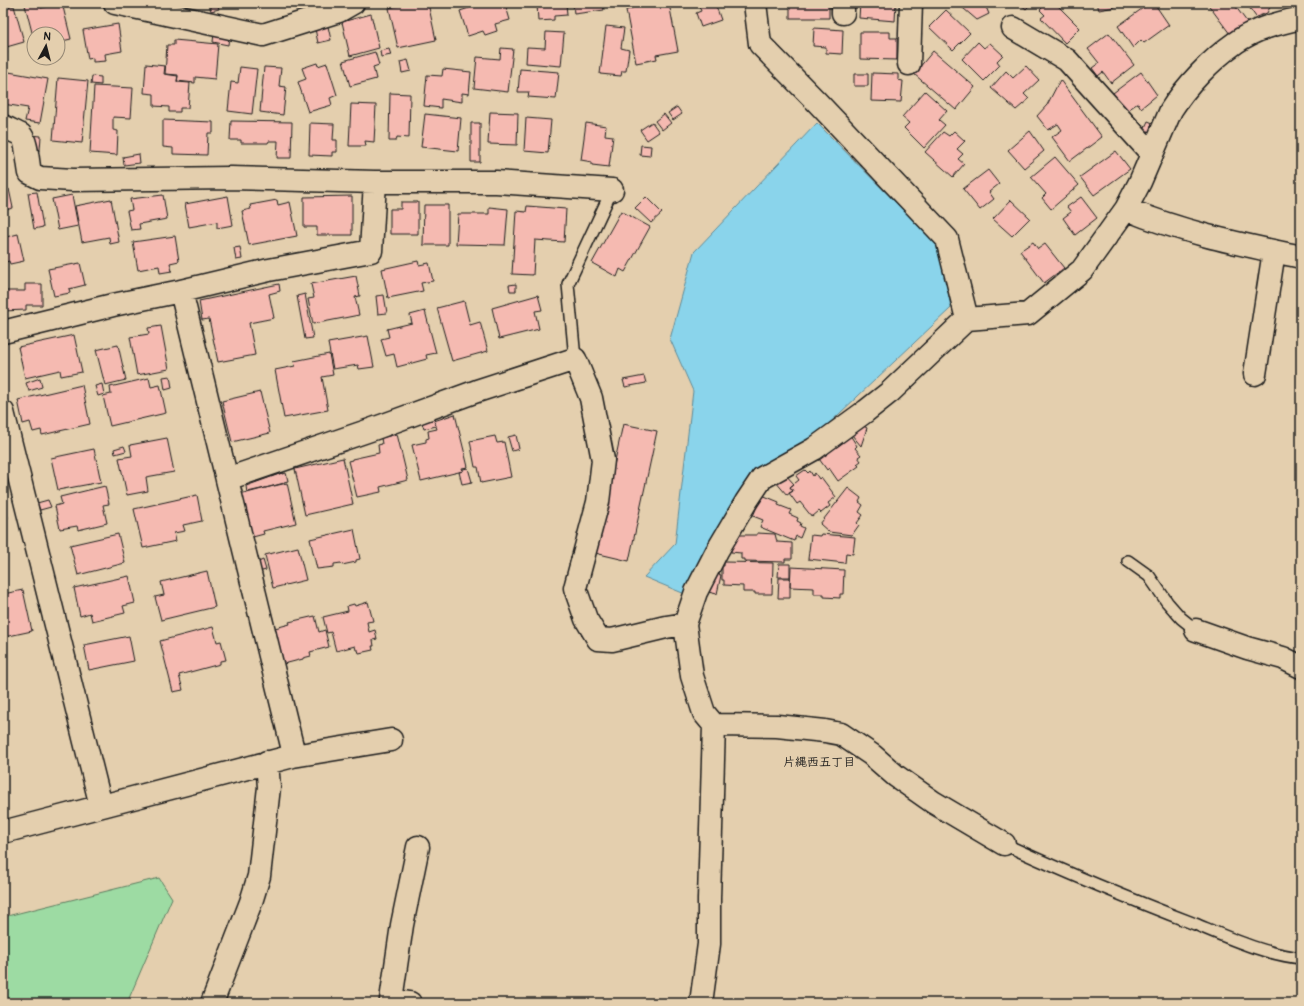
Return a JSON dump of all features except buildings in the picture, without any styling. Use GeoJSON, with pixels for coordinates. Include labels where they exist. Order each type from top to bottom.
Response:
{"type":"FeatureCollection","features":[{"type":"Feature","properties":{"kind":"street"},"geometry":{"type":"LineString","coordinates":[[115,3],[264,35],[339,10],[353,3]]}},
{"type":"Feature","properties":{"kind":"street"},"geometry":{"type":"LineString","coordinates":[[755,3],[760,44],[947,239],[967,319]]}},
{"type":"Feature","properties":{"kind":"street"},"geometry":{"type":"LineString","coordinates":[[909,64],[911,3]]}},
{"type":"Feature","properties":{"kind":"street"},"geometry":{"type":"LineString","coordinates":[[701,1003],[709,944],[714,725],[704,713],[692,676],[685,624],[696,592],[714,558],[762,478],[814,449],[866,411],[890,392],[967,319],[1028,314],[1082,270],[1126,209],[1140,182],[1151,153],[1177,100],[1215,59],[1235,42],[1258,31],[1301,18]]}},
{"type":"Feature","properties":{"kind":"street"},"geometry":{"type":"LineString","coordinates":[[1013,28],[1067,60],[1151,153]]}},
{"type":"Feature","properties":{"kind":"street"},"geometry":{"type":"LineString","coordinates":[[3,126],[21,135],[25,141],[30,173],[40,178],[73,180],[231,178],[375,182],[496,182],[612,190]]}},
{"type":"Feature","properties":{"kind":"street"},"geometry":{"type":"LineString","coordinates":[[3,332],[113,305],[182,291],[269,270],[371,251],[375,182]]}},
{"type":"Feature","properties":{"kind":"street"},"geometry":{"type":"LineString","coordinates":[[1126,209],[1156,221],[1198,234],[1301,257]]}},
{"type":"Feature","properties":{"kind":"street"},"geometry":{"type":"LineString","coordinates":[[1254,374],[1274,251]]}},
{"type":"Feature","properties":{"kind":"street"},"geometry":{"type":"LineString","coordinates":[[182,291],[290,738],[293,756]]}},
{"type":"Feature","properties":{"kind":"street"},"geometry":{"type":"LineString","coordinates":[[227,479],[477,391],[575,359],[591,398],[603,460],[598,502],[576,588],[586,620],[598,639],[612,640],[685,624]]}},
{"type":"Feature","properties":{"kind":"street"},"geometry":{"type":"LineString","coordinates":[[3,412],[6,434],[101,806]]}},
{"type":"Feature","properties":{"kind":"street"},"geometry":{"type":"LineString","coordinates":[[1196,630],[1246,648],[1283,658],[1301,667]]}},
{"type":"Feature","properties":{"kind":"street"},"geometry":{"type":"LineString","coordinates":[[714,725],[777,726],[841,734],[872,755],[896,776],[933,802],[1004,844]]}},
{"type":"Feature","properties":{"kind":"street"},"geometry":{"type":"LineString","coordinates":[[3,832],[267,762],[293,756],[391,740]]}},
{"type":"Feature","properties":{"kind":"street"},"geometry":{"type":"LineString","coordinates":[[212,1003],[251,902],[258,876],[269,787],[267,762]]}},
{"type":"Feature","properties":{"kind":"street"},"geometry":{"type":"LineString","coordinates":[[410,1003],[391,1000],[404,919],[418,847]]}},
{"type":"Feature","properties":{"kind":"lane"},"geometry":{"type":"LineString","coordinates":[[575,359],[568,284],[612,190]]}},
{"type":"Feature","properties":{"kind":"lane"},"geometry":{"type":"LineString","coordinates":[[1128,561],[1149,576],[1177,613],[1196,630]]}},
{"type":"Feature","properties":{"kind":"lane"},"geometry":{"type":"LineString","coordinates":[[1004,844],[1137,902],[1254,947],[1277,954],[1301,958]]}},
{"type":"Feature","properties":{"kind":"green space"},"geometry":{"type":"Polygon","coordinates":[[[159,878],[172,898],[127,1003],[3,1003],[3,917],[159,878]]]}},
{"type":"Feature","properties":{"kind":"water"},"geometry":{"type":"Polygon","coordinates":[[[817,123],[939,246],[951,308],[820,432],[752,474],[685,594],[644,577],[675,544],[693,391],[670,339],[694,252],[817,123]]]}},
{"type":"Feature","properties":{"kind":"district","name":"片縄西五丁目"},"geometry":{"type":"Point","coordinates":[819,762]}}]}
